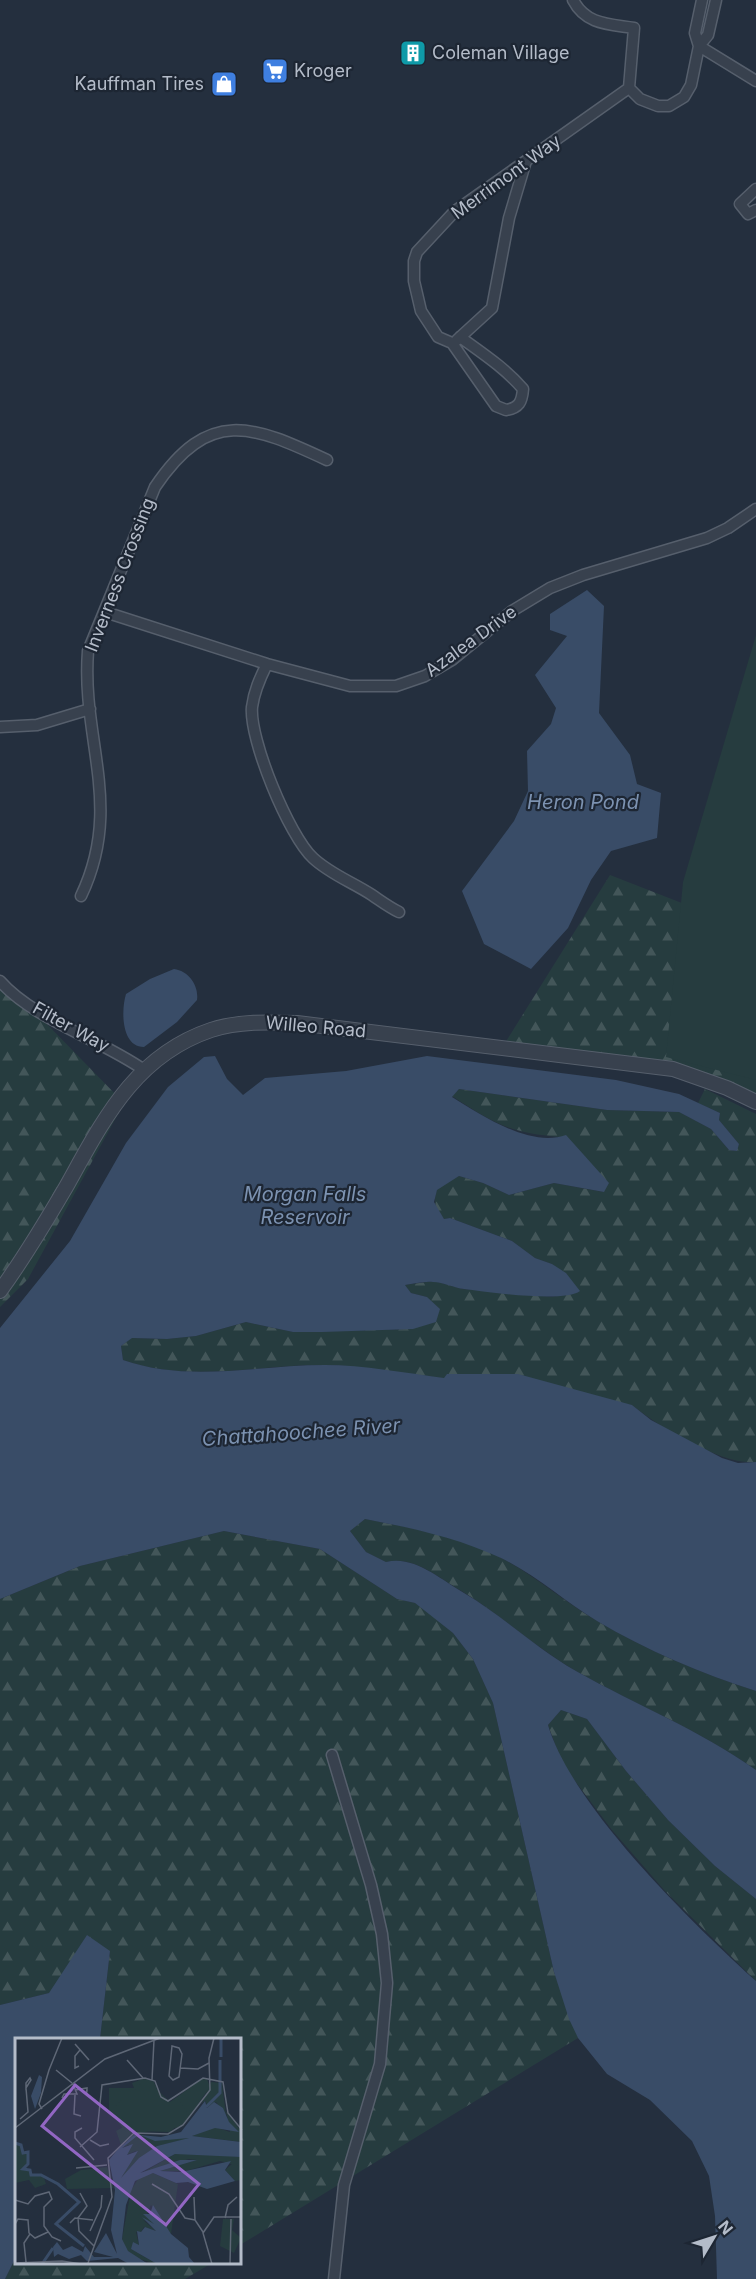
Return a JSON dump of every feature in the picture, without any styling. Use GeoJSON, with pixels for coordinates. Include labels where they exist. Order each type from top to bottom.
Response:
{"type":"FeatureCollection","features":[{"type":"Feature","properties":{"kind":"street"},"geometry":{"type":"LineString","coordinates":[[573,0],[581,13],[593,21],[634,28],[629,88],[640,99],[664,107],[675,104],[684,97],[691,85],[699,46],[708,35],[716,0]]}},
{"type":"Feature","properties":{"kind":"street"},"geometry":{"type":"LineString","coordinates":[[702,0],[695,33],[699,46],[756,81]]}},
{"type":"Feature","properties":{"kind":"street","name":"Merrimont Way"},"geometry":{"type":"LineString","coordinates":[[456,340],[438,337],[421,311],[414,281],[414,261],[417,252],[455,211],[629,88]]}},
{"type":"Feature","properties":{"kind":"street"},"geometry":{"type":"LineString","coordinates":[[456,340],[492,308],[509,218],[526,161]]}},
{"type":"Feature","properties":{"kind":"street"},"geometry":{"type":"LineString","coordinates":[[756,189],[741,204],[748,214],[756,210]]}},
{"type":"Feature","properties":{"kind":"street"},"geometry":{"type":"LineString","coordinates":[[456,340],[502,368],[523,389],[522,400],[518,405],[506,410],[496,406],[456,340]]}},
{"type":"Feature","properties":{"kind":"street","name":"Inverness Crossing"},"geometry":{"type":"LineString","coordinates":[[81,896],[92,874],[99,837],[102,800],[86,679],[88,651],[154,487],[171,463],[193,444],[224,431],[259,431],[327,460]]}},
{"type":"Feature","properties":{"kind":"street","name":"Azalea Drive"},"geometry":{"type":"LineString","coordinates":[[105,612],[267,663],[350,686],[396,686],[425,676],[443,665],[512,611],[550,588],[583,575],[706,538],[728,528],[756,509]]}},
{"type":"Feature","properties":{"kind":"street"},"geometry":{"type":"LineString","coordinates":[[267,663],[257,685],[252,708],[253,729],[258,749],[294,832],[312,857],[326,869],[399,912]]}},
{"type":"Feature","properties":{"kind":"street"},"geometry":{"type":"LineString","coordinates":[[0,727],[37,724],[90,709]]}},
{"type":"Feature","properties":{"kind":"street","name":"Filter Way"},"geometry":{"type":"LineString","coordinates":[[0,981],[10,992],[34,1008],[95,1040],[144,1070]]}},
{"type":"Feature","properties":{"kind":"street","name":"Willeo Road"},"geometry":{"type":"LineString","coordinates":[[0,1291],[38,1236],[119,1096],[144,1070],[178,1046],[209,1030],[242,1023],[297,1023],[673,1069],[727,1088],[756,1102]]}},
{"type":"Feature","properties":{"kind":"street"},"geometry":{"type":"LineString","coordinates":[[332,1755],[371,1885],[382,1934],[387,1983],[380,2064],[344,2185],[334,2279]]}},
{"type":"Feature","properties":{"kind":"green space"},"geometry":{"type":"Polygon","coordinates":[[[756,635],[756,1080],[666,1057],[683,882],[756,635]]]}},
{"type":"Feature","properties":{"kind":"green space"},"geometry":{"type":"Polygon","coordinates":[[[610,875],[756,932],[756,1094],[732,1084],[500,1051],[610,875]]]}},
{"type":"Feature","properties":{"kind":"green space"},"geometry":{"type":"Polygon","coordinates":[[[0,976],[124,1103],[28,1279],[0,1307],[0,976]]]}},
{"type":"Feature","properties":{"kind":"green space"},"geometry":{"type":"Polygon","coordinates":[[[459,1089],[607,1110],[679,1112],[711,1129],[729,1150],[736,1151],[739,1144],[719,1120],[720,1113],[698,1103],[705,1089],[756,1114],[756,1462],[742,1462],[726,1458],[691,1443],[632,1405],[344,1366],[300,1365],[199,1372],[174,1371],[123,1360],[121,1346],[131,1338],[167,1339],[196,1336],[246,1322],[293,1332],[413,1329],[427,1297],[411,1293],[405,1285],[434,1281],[462,1289],[552,1297],[579,1292],[552,1264],[535,1258],[512,1241],[450,1218],[444,1219],[439,1212],[435,1202],[437,1189],[459,1176],[483,1183],[509,1195],[554,1183],[603,1192],[560,1137],[527,1133],[491,1120],[452,1096],[459,1089]]]}},
{"type":"Feature","properties":{"kind":"green space"},"geometry":{"type":"Polygon","coordinates":[[[365,1519],[443,1536],[489,1552],[518,1567],[597,1621],[635,1642],[695,1669],[756,1691],[756,1770],[713,1742],[576,1671],[546,1652],[475,1599],[425,1568],[406,1562],[386,1562],[366,1552],[350,1531],[365,1519]]]}},
{"type":"Feature","properties":{"kind":"green space"},"geometry":{"type":"Polygon","coordinates":[[[224,1531],[320,1549],[397,1599],[415,1603],[453,1633],[473,1659],[493,1703],[554,1972],[578,2038],[242,2244],[242,2038],[100,2038],[110,1951],[49,1993],[0,2005],[0,1599],[80,1566],[224,1531]]]}},
{"type":"Feature","properties":{"kind":"green space"},"geometry":{"type":"Polygon","coordinates":[[[561,1710],[587,1719],[626,1771],[668,1820],[715,1866],[756,1899],[756,1981],[665,1891],[612,1830],[563,1765],[548,1725],[561,1710]]]}},
{"type":"Feature","properties":{"kind":"green space"},"geometry":{"type":"Polygon","coordinates":[[[15,2259],[15,2264],[210,2264],[185,2279],[5,2279],[15,2259]]]}},
{"type":"Feature","properties":{"kind":"water","name":"Heron Pond"},"geometry":{"type":"Polygon","coordinates":[[[587,590],[604,606],[599,713],[630,755],[637,784],[661,793],[657,838],[611,851],[591,880],[568,928],[531,969],[484,944],[462,891],[514,821],[528,791],[527,751],[551,724],[556,708],[535,675],[567,636],[550,630],[550,614],[587,590]]]}},
{"type":"Feature","properties":{"kind":"water"},"geometry":{"type":"Polygon","coordinates":[[[174,969],[184,973],[192,980],[197,1000],[177,1022],[144,1047],[136,1045],[131,1041],[124,1026],[123,1009],[126,994],[150,979],[174,969]]]}},
{"type":"Feature","properties":{"kind":"water","name":"Morgan Falls Reservoir"},"geometry":{"type":"Polygon","coordinates":[[[215,1056],[227,1079],[243,1095],[265,1078],[346,1071],[427,1056],[616,1080],[679,1094],[720,1113],[719,1120],[739,1144],[737,1151],[729,1150],[711,1129],[679,1112],[607,1110],[459,1089],[452,1097],[506,1128],[537,1137],[552,1138],[566,1135],[609,1183],[604,1192],[554,1183],[509,1195],[483,1183],[459,1176],[437,1190],[434,1202],[444,1219],[450,1218],[512,1241],[535,1258],[552,1264],[566,1273],[580,1291],[559,1296],[525,1296],[464,1289],[437,1282],[423,1282],[405,1285],[411,1293],[427,1297],[440,1309],[436,1322],[413,1329],[293,1332],[246,1322],[196,1336],[167,1339],[132,1338],[121,1346],[123,1360],[148,1367],[198,1372],[340,1365],[444,1378],[447,1374],[518,1374],[632,1405],[651,1420],[722,1458],[738,1463],[756,1462],[756,1691],[695,1669],[635,1642],[597,1621],[526,1572],[485,1551],[434,1534],[365,1519],[350,1531],[366,1552],[386,1562],[407,1562],[426,1570],[478,1602],[576,1671],[713,1742],[756,1770],[756,1899],[715,1866],[668,1820],[626,1771],[587,1719],[561,1710],[548,1725],[561,1757],[607,1826],[668,1896],[756,1981],[756,2279],[717,2279],[715,2216],[709,2176],[692,2141],[650,2100],[607,2074],[578,2038],[569,2019],[554,1972],[493,1703],[473,1659],[453,1633],[415,1603],[397,1599],[320,1549],[224,1531],[80,1566],[0,1599],[0,1328],[70,1241],[126,1143],[168,1087],[204,1057],[215,1056]]]}},
{"type":"Feature","properties":{"kind":"water"},"geometry":{"type":"Polygon","coordinates":[[[87,1935],[110,1951],[100,2038],[15,2038],[15,2259],[5,2279],[0,2279],[0,2005],[49,1993],[87,1935]]]}},
{"type":"Feature","properties":{"kind":"place","name":"Coleman Village"},"geometry":{"type":"Point","coordinates":[413,53]}},
{"type":"Feature","properties":{"kind":"place","name":"Kroger"},"geometry":{"type":"Point","coordinates":[275,71]}},
{"type":"Feature","properties":{"kind":"place","name":"Kauffman Tires"},"geometry":{"type":"Point","coordinates":[224,84]}},
{"type":"Feature","properties":{"kind":"water label","name":"Chattahoochee River"},"geometry":{"type":"Point","coordinates":[301,1432]}}]}
